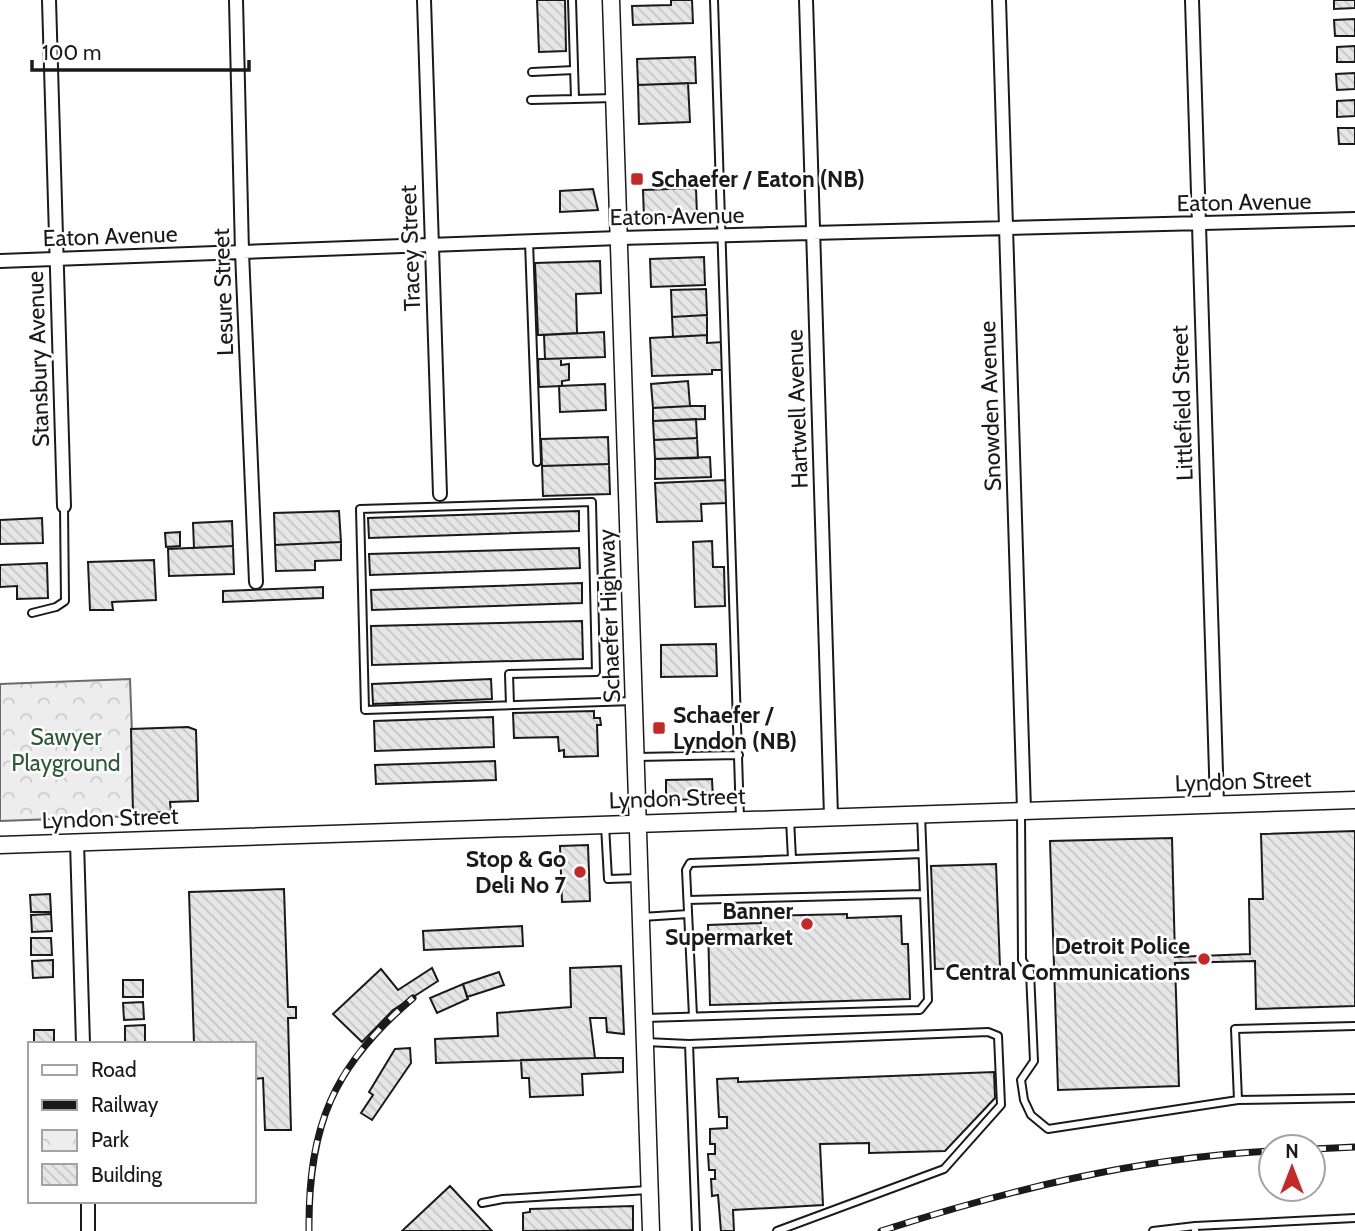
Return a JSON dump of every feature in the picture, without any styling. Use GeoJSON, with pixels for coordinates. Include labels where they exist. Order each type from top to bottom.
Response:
{"type":"FeatureCollection","features":[{"type":"Feature","properties":{"kind":"street","name":"Stansbury Avenue"},"geometry":{"type":"LineString","coordinates":[[49,0],[64,506]]}},
{"type":"Feature","properties":{"kind":"street","name":"Lesure Street"},"geometry":{"type":"LineString","coordinates":[[236,0],[256,582]]}},
{"type":"Feature","properties":{"kind":"street","name":"Tracey Street"},"geometry":{"type":"LineString","coordinates":[[424,0],[440,494]]}},
{"type":"Feature","properties":{"kind":"street","name":"Schaefer Highway"},"geometry":{"type":"LineString","coordinates":[[611,0],[652,1231]]}},
{"type":"Feature","properties":{"kind":"street","name":"Hartwell Avenue"},"geometry":{"type":"LineString","coordinates":[[806,0],[831,816]]}},
{"type":"Feature","properties":{"kind":"street","name":"Snowden Avenue"},"geometry":{"type":"LineString","coordinates":[[999,0],[1023,810]]}},
{"type":"Feature","properties":{"kind":"street","name":"Littlefield Street"},"geometry":{"type":"LineString","coordinates":[[1192,0],[1217,804]]}},
{"type":"Feature","properties":{"kind":"street","name":"Eaton Avenue"},"geometry":{"type":"LineString","coordinates":[[0,261],[620,239],[1355,219]]}},
{"type":"Feature","properties":{"kind":"street","name":"Lyndon Street"},"geometry":{"type":"LineString","coordinates":[[0,845],[1355,800]]}},
{"type":"Feature","properties":{"kind":"street"},"geometry":{"type":"LineString","coordinates":[[78,842],[83,1042]]}},
{"type":"Feature","properties":{"kind":"street"},"geometry":{"type":"LineString","coordinates":[[88,1203],[88,1231]]}},
{"type":"Feature","properties":{"kind":"lane"},"geometry":{"type":"LineString","coordinates":[[572,0],[575,99]]}},
{"type":"Feature","properties":{"kind":"lane"},"geometry":{"type":"LineString","coordinates":[[714,0],[740,819]]}},
{"type":"Feature","properties":{"kind":"lane"},"geometry":{"type":"LineString","coordinates":[[532,72],[574,70]]}},
{"type":"Feature","properties":{"kind":"lane"},"geometry":{"type":"LineString","coordinates":[[531,100],[615,98]]}},
{"type":"Feature","properties":{"kind":"lane"},"geometry":{"type":"LineString","coordinates":[[529,242],[537,462]]}},
{"type":"Feature","properties":{"kind":"lane"},"geometry":{"type":"LineString","coordinates":[[510,705],[509,674],[596,672],[592,502],[360,509],[365,710],[635,701]]}},
{"type":"Feature","properties":{"kind":"lane"},"geometry":{"type":"LineString","coordinates":[[32,613],[56,607],[65,601],[64,506]]}},
{"type":"Feature","properties":{"kind":"lane"},"geometry":{"type":"LineString","coordinates":[[637,757],[739,755]]}},
{"type":"Feature","properties":{"kind":"lane"},"geometry":{"type":"LineString","coordinates":[[1023,810],[1022,960],[1030,972],[1034,1061],[1021,1080],[1024,1100],[1031,1115],[1048,1129],[1238,1100],[1355,1098]]}},
{"type":"Feature","properties":{"kind":"lane"},"geometry":{"type":"LineString","coordinates":[[645,1018],[920,1010],[928,1000],[921,813]]}},
{"type":"Feature","properties":{"kind":"lane"},"geometry":{"type":"LineString","coordinates":[[789,817],[792,859]]}},
{"type":"Feature","properties":{"kind":"lane"},"geometry":{"type":"LineString","coordinates":[[605,823],[608,879],[641,878]]}},
{"type":"Feature","properties":{"kind":"lane"},"geometry":{"type":"LineString","coordinates":[[693,1016],[686,870],[690,863],[922,854]]}},
{"type":"Feature","properties":{"kind":"lane"},"geometry":{"type":"LineString","coordinates":[[688,900],[923,894]]}},
{"type":"Feature","properties":{"kind":"lane"},"geometry":{"type":"LineString","coordinates":[[642,916],[688,914]]}},
{"type":"Feature","properties":{"kind":"lane"},"geometry":{"type":"LineString","coordinates":[[1238,1100],[1235,1028],[1355,1026]]}},
{"type":"Feature","properties":{"kind":"lane"},"geometry":{"type":"LineString","coordinates":[[646,1042],[689,1044],[988,1032],[998,1036],[1001,1105],[944,1169],[777,1231]]}},
{"type":"Feature","properties":{"kind":"lane"},"geometry":{"type":"LineString","coordinates":[[689,1044],[696,1231]]}},
{"type":"Feature","properties":{"kind":"lane"},"geometry":{"type":"LineString","coordinates":[[482,1203],[503,1199],[650,1189]]}},
{"type":"Feature","properties":{"kind":"lane"},"geometry":{"type":"LineString","coordinates":[[1153,1231],[1355,1218]]}},
{"type":"Feature","properties":{"kind":"green space","name":"Sawyer Playground"},"geometry":{"type":"Polygon","coordinates":[[[130,679],[135,816],[0,821],[0,684],[130,679]]]}},
{"type":"Feature","properties":{"kind":"building"},"geometry":{"type":"Polygon","coordinates":[[[537,0],[565,0],[566,51],[539,52],[537,0]]]}},
{"type":"Feature","properties":{"kind":"building"},"geometry":{"type":"Polygon","coordinates":[[[671,0],[692,0],[693,23],[633,25],[632,6],[671,5],[671,0]]]}},
{"type":"Feature","properties":{"kind":"building"},"geometry":{"type":"Polygon","coordinates":[[[1334,0],[1355,0],[1355,8],[1334,9],[1334,0]]]}},
{"type":"Feature","properties":{"kind":"building"},"geometry":{"type":"Polygon","coordinates":[[[1355,19],[1355,36],[1335,36],[1334,20],[1355,19]]]}},
{"type":"Feature","properties":{"kind":"building"},"geometry":{"type":"Polygon","coordinates":[[[1355,46],[1355,62],[1337,62],[1337,47],[1355,46]]]}},
{"type":"Feature","properties":{"kind":"building"},"geometry":{"type":"Polygon","coordinates":[[[695,57],[696,83],[638,85],[637,59],[695,57]]]}},
{"type":"Feature","properties":{"kind":"building"},"geometry":{"type":"Polygon","coordinates":[[[1355,73],[1355,89],[1337,90],[1336,74],[1355,73]]]}},
{"type":"Feature","properties":{"kind":"building"},"geometry":{"type":"Polygon","coordinates":[[[688,83],[690,122],[639,124],[638,85],[688,83]]]}},
{"type":"Feature","properties":{"kind":"building"},"geometry":{"type":"Polygon","coordinates":[[[1355,100],[1355,116],[1337,117],[1337,101],[1355,100]]]}},
{"type":"Feature","properties":{"kind":"building"},"geometry":{"type":"Polygon","coordinates":[[[1338,128],[1355,128],[1355,144],[1339,144],[1338,128]]]}},
{"type":"Feature","properties":{"kind":"building"},"geometry":{"type":"Polygon","coordinates":[[[696,188],[697,216],[644,218],[643,190],[696,188]]]}},
{"type":"Feature","properties":{"kind":"building"},"geometry":{"type":"Polygon","coordinates":[[[593,189],[598,210],[560,212],[560,191],[593,189]]]}},
{"type":"Feature","properties":{"kind":"building"},"geometry":{"type":"Polygon","coordinates":[[[704,257],[705,285],[651,287],[650,259],[704,257]]]}},
{"type":"Feature","properties":{"kind":"building"},"geometry":{"type":"Polygon","coordinates":[[[600,261],[601,293],[576,294],[577,333],[538,335],[535,263],[600,261]]]}},
{"type":"Feature","properties":{"kind":"building"},"geometry":{"type":"Polygon","coordinates":[[[706,289],[707,315],[672,317],[671,290],[706,289]]]}},
{"type":"Feature","properties":{"kind":"building"},"geometry":{"type":"Polygon","coordinates":[[[707,315],[707,335],[673,337],[672,317],[707,315]]]}},
{"type":"Feature","properties":{"kind":"building"},"geometry":{"type":"Polygon","coordinates":[[[604,332],[605,357],[545,359],[544,335],[604,332]]]}},
{"type":"Feature","properties":{"kind":"building"},"geometry":{"type":"Polygon","coordinates":[[[707,335],[707,343],[723,342],[724,370],[712,370],[712,374],[652,376],[650,338],[707,335]]]}},
{"type":"Feature","properties":{"kind":"building"},"geometry":{"type":"Polygon","coordinates":[[[538,359],[561,359],[561,365],[569,364],[569,380],[562,381],[562,386],[539,387],[538,359]]]}},
{"type":"Feature","properties":{"kind":"building"},"geometry":{"type":"Polygon","coordinates":[[[688,381],[690,406],[653,408],[651,384],[688,381]]]}},
{"type":"Feature","properties":{"kind":"building"},"geometry":{"type":"Polygon","coordinates":[[[605,384],[606,410],[560,412],[559,386],[605,384]]]}},
{"type":"Feature","properties":{"kind":"building"},"geometry":{"type":"Polygon","coordinates":[[[705,406],[705,419],[653,421],[653,408],[705,406]]]}},
{"type":"Feature","properties":{"kind":"building"},"geometry":{"type":"Polygon","coordinates":[[[696,419],[697,438],[654,440],[653,421],[696,419]]]}},
{"type":"Feature","properties":{"kind":"building"},"geometry":{"type":"Polygon","coordinates":[[[608,437],[609,464],[542,466],[541,439],[608,437]]]}},
{"type":"Feature","properties":{"kind":"building"},"geometry":{"type":"Polygon","coordinates":[[[697,438],[698,458],[655,459],[654,440],[697,438]]]}},
{"type":"Feature","properties":{"kind":"building"},"geometry":{"type":"Polygon","coordinates":[[[710,457],[711,477],[655,479],[655,459],[710,457]]]}},
{"type":"Feature","properties":{"kind":"building"},"geometry":{"type":"Polygon","coordinates":[[[609,464],[610,494],[543,496],[542,466],[609,464]]]}},
{"type":"Feature","properties":{"kind":"building"},"geometry":{"type":"Polygon","coordinates":[[[726,480],[727,503],[701,504],[702,521],[657,522],[655,483],[726,480]]]}},
{"type":"Feature","properties":{"kind":"building"},"geometry":{"type":"Polygon","coordinates":[[[339,511],[341,542],[275,545],[274,513],[339,511]]]}},
{"type":"Feature","properties":{"kind":"building"},"geometry":{"type":"Polygon","coordinates":[[[579,511],[579,531],[369,538],[368,518],[579,511]]]}},
{"type":"Feature","properties":{"kind":"building"},"geometry":{"type":"Polygon","coordinates":[[[42,518],[43,543],[0,544],[0,520],[42,518]]]}},
{"type":"Feature","properties":{"kind":"building"},"geometry":{"type":"Polygon","coordinates":[[[232,521],[233,546],[194,548],[193,523],[232,521]]]}},
{"type":"Feature","properties":{"kind":"building"},"geometry":{"type":"Polygon","coordinates":[[[180,532],[180,546],[166,547],[165,533],[180,532]]]}},
{"type":"Feature","properties":{"kind":"building"},"geometry":{"type":"Polygon","coordinates":[[[712,541],[713,567],[724,567],[725,606],[695,607],[693,542],[712,541]]]}},
{"type":"Feature","properties":{"kind":"building"},"geometry":{"type":"Polygon","coordinates":[[[341,542],[341,560],[315,561],[315,570],[276,571],[275,545],[341,542]]]}},
{"type":"Feature","properties":{"kind":"building"},"geometry":{"type":"Polygon","coordinates":[[[233,546],[234,574],[169,576],[168,549],[233,546]]]}},
{"type":"Feature","properties":{"kind":"building"},"geometry":{"type":"Polygon","coordinates":[[[579,548],[580,568],[370,575],[369,554],[579,548]]]}},
{"type":"Feature","properties":{"kind":"building"},"geometry":{"type":"Polygon","coordinates":[[[154,560],[156,600],[112,602],[113,610],[90,610],[88,562],[154,560]]]}},
{"type":"Feature","properties":{"kind":"building"},"geometry":{"type":"Polygon","coordinates":[[[47,563],[48,598],[17,599],[17,586],[0,587],[0,565],[47,563]]]}},
{"type":"Feature","properties":{"kind":"building"},"geometry":{"type":"Polygon","coordinates":[[[582,583],[582,603],[372,610],[371,590],[582,583]]]}},
{"type":"Feature","properties":{"kind":"building"},"geometry":{"type":"Polygon","coordinates":[[[323,587],[323,598],[223,602],[223,591],[323,587]]]}},
{"type":"Feature","properties":{"kind":"building"},"geometry":{"type":"Polygon","coordinates":[[[582,621],[583,659],[372,665],[371,626],[582,621]]]}},
{"type":"Feature","properties":{"kind":"building"},"geometry":{"type":"Polygon","coordinates":[[[716,644],[717,676],[661,677],[661,645],[716,644]]]}},
{"type":"Feature","properties":{"kind":"building"},"geometry":{"type":"Polygon","coordinates":[[[491,679],[492,699],[373,704],[372,684],[491,679]]]}},
{"type":"Feature","properties":{"kind":"building"},"geometry":{"type":"Polygon","coordinates":[[[594,711],[594,718],[600,718],[601,725],[597,725],[598,756],[564,757],[564,750],[559,751],[558,737],[514,738],[513,713],[594,711]]]}},
{"type":"Feature","properties":{"kind":"building"},"geometry":{"type":"Polygon","coordinates":[[[493,717],[494,747],[375,751],[374,721],[493,717]]]}},
{"type":"Feature","properties":{"kind":"building"},"geometry":{"type":"Polygon","coordinates":[[[188,727],[196,730],[198,801],[170,802],[171,812],[133,813],[131,729],[188,727]]]}},
{"type":"Feature","properties":{"kind":"building"},"geometry":{"type":"Polygon","coordinates":[[[495,761],[496,780],[376,784],[375,765],[495,761]]]}},
{"type":"Feature","properties":{"kind":"building"},"geometry":{"type":"Polygon","coordinates":[[[712,779],[713,799],[666,800],[666,780],[712,779]]]}},
{"type":"Feature","properties":{"kind":"building","name":"Detroit Police Central Communications"},"geometry":{"type":"Polygon","coordinates":[[[1355,831],[1355,1006],[1256,1009],[1255,961],[1175,963],[1179,1086],[1058,1090],[1050,841],[1172,838],[1175,957],[1250,954],[1249,899],[1263,899],[1261,834],[1355,831]]]}},
{"type":"Feature","properties":{"kind":"building"},"geometry":{"type":"Polygon","coordinates":[[[588,845],[590,901],[562,902],[560,846],[588,845]]]}},
{"type":"Feature","properties":{"kind":"building"},"geometry":{"type":"Polygon","coordinates":[[[996,864],[1000,967],[935,969],[931,866],[996,864]]]}},
{"type":"Feature","properties":{"kind":"building"},"geometry":{"type":"Polygon","coordinates":[[[284,889],[288,1007],[296,1007],[296,1018],[288,1018],[291,1130],[265,1130],[263,1078],[256,1079],[256,1042],[194,1042],[189,892],[284,889]]]}},
{"type":"Feature","properties":{"kind":"building"},"geometry":{"type":"Polygon","coordinates":[[[50,894],[51,912],[31,912],[30,895],[50,894]]]}},
{"type":"Feature","properties":{"kind":"building"},"geometry":{"type":"Polygon","coordinates":[[[51,914],[52,931],[32,932],[31,915],[51,914]]]}},
{"type":"Feature","properties":{"kind":"building"},"geometry":{"type":"Polygon","coordinates":[[[847,914],[847,918],[901,916],[902,944],[908,944],[910,999],[710,1005],[708,925],[761,923],[761,916],[847,914]]]}},
{"type":"Feature","properties":{"kind":"building"},"geometry":{"type":"Polygon","coordinates":[[[522,926],[523,946],[424,950],[423,931],[522,926]]]}},
{"type":"Feature","properties":{"kind":"building"},"geometry":{"type":"Polygon","coordinates":[[[31,938],[51,938],[52,955],[31,955],[31,938]]]}},
{"type":"Feature","properties":{"kind":"building"},"geometry":{"type":"Polygon","coordinates":[[[53,960],[53,977],[33,978],[32,961],[53,960]]]}},
{"type":"Feature","properties":{"kind":"building"},"geometry":{"type":"Polygon","coordinates":[[[621,966],[624,1034],[607,1032],[606,1018],[590,1018],[595,1058],[436,1063],[435,1039],[498,1036],[497,1013],[571,1007],[570,968],[621,966]]]}},
{"type":"Feature","properties":{"kind":"building"},"geometry":{"type":"Polygon","coordinates":[[[432,968],[438,981],[393,1010],[362,1042],[333,1014],[381,969],[398,990],[432,968]]]}},
{"type":"Feature","properties":{"kind":"building"},"geometry":{"type":"Polygon","coordinates":[[[499,972],[504,985],[467,997],[463,984],[499,972]]]}},
{"type":"Feature","properties":{"kind":"building"},"geometry":{"type":"Polygon","coordinates":[[[123,980],[143,980],[143,997],[123,997],[123,980]]]}},
{"type":"Feature","properties":{"kind":"building"},"geometry":{"type":"Polygon","coordinates":[[[463,984],[468,999],[437,1013],[430,998],[463,984]]]}},
{"type":"Feature","properties":{"kind":"building"},"geometry":{"type":"Polygon","coordinates":[[[143,1002],[144,1019],[124,1020],[123,1003],[143,1002]]]}},
{"type":"Feature","properties":{"kind":"building"},"geometry":{"type":"Polygon","coordinates":[[[145,1025],[145,1042],[125,1042],[125,1026],[145,1025]]]}},
{"type":"Feature","properties":{"kind":"building"},"geometry":{"type":"Polygon","coordinates":[[[34,1030],[54,1030],[54,1042],[34,1042],[34,1030]]]}},
{"type":"Feature","properties":{"kind":"building"},"geometry":{"type":"Polygon","coordinates":[[[410,1048],[411,1063],[372,1120],[361,1113],[373,1095],[369,1092],[395,1049],[410,1048]]]}},
{"type":"Feature","properties":{"kind":"building"},"geometry":{"type":"Polygon","coordinates":[[[623,1058],[623,1072],[582,1074],[583,1095],[530,1097],[529,1078],[522,1078],[521,1060],[623,1058]]]}},
{"type":"Feature","properties":{"kind":"building"},"geometry":{"type":"Polygon","coordinates":[[[994,1072],[995,1098],[945,1151],[869,1153],[869,1143],[820,1144],[823,1205],[733,1210],[734,1231],[721,1231],[718,1195],[712,1196],[711,1179],[715,1179],[715,1170],[709,1170],[708,1154],[715,1154],[715,1144],[710,1144],[710,1129],[727,1128],[727,1117],[719,1117],[717,1079],[738,1078],[738,1082],[994,1072]]]}},
{"type":"Feature","properties":{"kind":"building"},"geometry":{"type":"Polygon","coordinates":[[[450,1186],[492,1231],[402,1231],[450,1186]]]}},
{"type":"Feature","properties":{"kind":"building"},"geometry":{"type":"Polygon","coordinates":[[[633,1206],[633,1230],[523,1231],[523,1213],[530,1212],[530,1209],[633,1206]]]}},
{"type":"Feature","properties":{"kind":"railway"},"geometry":{"type":"LineString","coordinates":[[309,1231],[314,1160],[320,1129],[331,1101],[363,1048],[413,998]]}},
{"type":"Feature","properties":{"kind":"railway"},"geometry":{"type":"LineString","coordinates":[[1327,1148],[1355,1147]]}},
{"type":"Feature","properties":{"kind":"railway"},"geometry":{"type":"LineString","coordinates":[[881,1231],[977,1202],[1073,1178],[1171,1161],[1257,1152]]}},
{"type":"Feature","properties":{"kind":"place","name":"Schaefer / Eaton (NB)"},"geometry":{"type":"Point","coordinates":[637,179]}},
{"type":"Feature","properties":{"kind":"place","name":"Schaefer / Lyndon (NB)"},"geometry":{"type":"Point","coordinates":[659,728]}},
{"type":"Feature","properties":{"kind":"place","name":"Stop & Go Deli No 7"},"geometry":{"type":"Point","coordinates":[580,872]}},
{"type":"Feature","properties":{"kind":"place","name":"Banner Supermarket"},"geometry":{"type":"Point","coordinates":[807,924]}},
{"type":"Feature","properties":{"kind":"place","name":"Detroit Police Central Communications"},"geometry":{"type":"Point","coordinates":[1204,959]}}]}
